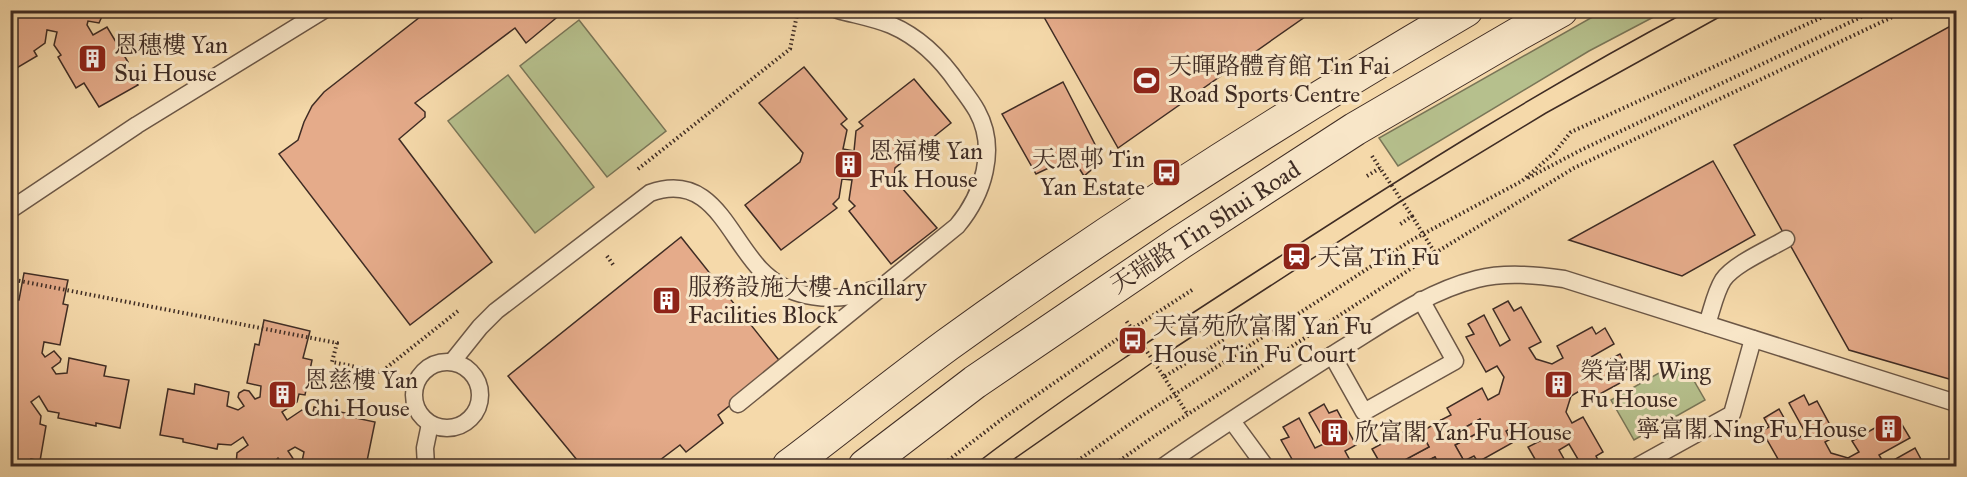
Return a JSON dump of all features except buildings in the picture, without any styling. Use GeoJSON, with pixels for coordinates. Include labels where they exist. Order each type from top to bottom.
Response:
{"type":"FeatureCollection","features":[{"type":"Feature","properties":{"kind":"main road","name":"天瑞路 Tin Shui Road"},"geometry":{"type":"LineString","coordinates":[[789,466],[947,345],[1080,253],[1331,90],[1466,10]]}},
{"type":"Feature","properties":{"kind":"main road","name":"天瑞路 Tin Shui Road"},"geometry":{"type":"LineString","coordinates":[[865,466],[975,382],[1181,242],[1355,129],[1561,10]]}},
{"type":"Feature","properties":{"kind":"lane"},"geometry":{"type":"LineString","coordinates":[[10,210],[137,125],[324,10]]}},
{"type":"Feature","properties":{"kind":"lane"},"geometry":{"type":"LineString","coordinates":[[738,404],[950,232],[970,210],[985,173],[987,152],[978,112],[949,71],[931,51],[892,25],[838,10]]}},
{"type":"Feature","properties":{"kind":"lane"},"geometry":{"type":"LineString","coordinates":[[452,362],[496,311],[650,193],[662,189],[674,187],[686,189],[711,203],[761,270],[776,282],[794,291],[812,297],[832,299],[851,297],[887,282]]}},
{"type":"Feature","properties":{"kind":"lane"},"geometry":{"type":"LineString","coordinates":[[1707,324],[1724,279],[1735,269],[1786,239]]}},
{"type":"Feature","properties":{"kind":"lane"},"geometry":{"type":"LineString","coordinates":[[1164,466],[1332,355],[1421,300],[1452,286],[1480,278],[1509,275],[1536,275],[1564,279],[1956,403]]}},
{"type":"Feature","properties":{"kind":"lane"},"geometry":{"type":"LineString","coordinates":[[1332,355],[1364,412],[1455,361],[1421,300]]}},
{"type":"Feature","properties":{"kind":"lane"},"geometry":{"type":"LineString","coordinates":[[1638,466],[1732,414],[1753,339]]}},
{"type":"Feature","properties":{"kind":"lane"},"geometry":{"type":"LineString","coordinates":[[441,362],[452,362],[462,365],[471,372],[477,381],[480,402],[477,412],[470,421],[450,429],[440,429],[421,417],[415,406],[413,395],[415,384],[430,366],[441,362]]}},
{"type":"Feature","properties":{"kind":"lane"},"geometry":{"type":"LineString","coordinates":[[1232,420],[1265,466]]}},
{"type":"Feature","properties":{"kind":"lane"},"geometry":{"type":"LineString","coordinates":[[426,466],[430,424]]}},
{"type":"Feature","properties":{"kind":"path"},"geometry":{"type":"LineString","coordinates":[[1522,181],[1554,153],[1571,132],[1838,10]]}},
{"type":"Feature","properties":{"kind":"path"},"geometry":{"type":"LineString","coordinates":[[1070,466],[1175,394],[1423,234],[1581,150],[1876,10]]}},
{"type":"Feature","properties":{"kind":"path"},"geometry":{"type":"LineString","coordinates":[[1112,466],[1435,253],[1574,168],[1907,10]]}},
{"type":"Feature","properties":{"kind":"path"},"geometry":{"type":"LineString","coordinates":[[1367,176],[1380,168],[1435,253]]}},
{"type":"Feature","properties":{"kind":"path"},"geometry":{"type":"LineString","coordinates":[[1399,225],[1412,216]]}},
{"type":"Feature","properties":{"kind":"path"},"geometry":{"type":"LineString","coordinates":[[10,279],[337,343],[333,362]]}},
{"type":"Feature","properties":{"kind":"path"},"geometry":{"type":"LineString","coordinates":[[941,466],[1002,419],[1192,290]]}},
{"type":"Feature","properties":{"kind":"path"},"geometry":{"type":"LineString","coordinates":[[1132,329],[1188,415]]}},
{"type":"Feature","properties":{"kind":"path"},"geometry":{"type":"LineString","coordinates":[[1164,377],[1224,339]]}},
{"type":"Feature","properties":{"kind":"green space"},"geometry":{"type":"Polygon","coordinates":[[[1603,11],[1665,11],[1589,51],[1398,166],[1379,138],[1603,11]]]}},
{"type":"Feature","properties":{"kind":"green space"},"geometry":{"type":"Polygon","coordinates":[[[579,20],[666,131],[607,177],[520,66],[579,20]]]}},
{"type":"Feature","properties":{"kind":"green space"},"geometry":{"type":"Polygon","coordinates":[[[508,75],[594,187],[535,233],[448,121],[508,75]]]}},
{"type":"Feature","properties":{"kind":"green space"},"geometry":{"type":"Polygon","coordinates":[[[1682,360],[1705,400],[1634,440],[1611,400],[1682,360]]]}},
{"type":"Feature","properties":{"kind":"tram line"},"geometry":{"type":"LineString","coordinates":[[973,466],[1124,358],[1380,192],[1533,98],[1690,10]]}},
{"type":"Feature","properties":{"kind":"tram line"},"geometry":{"type":"LineString","coordinates":[[1004,466],[1153,362],[1401,201],[1546,113],[1732,10]]}},
{"type":"Feature","properties":{"kind":"place","name":"恩穗樓 Yan Sui House"},"geometry":{"type":"Point","coordinates":[93,59]}},
{"type":"Feature","properties":{"kind":"place","name":"天暉路體育館 Tin Fai Road Sports Centre"},"geometry":{"type":"Point","coordinates":[1147,80]}},
{"type":"Feature","properties":{"kind":"place","name":"恩福樓 Yan Fuk House"},"geometry":{"type":"Point","coordinates":[848,165]}},
{"type":"Feature","properties":{"kind":"place","name":"天恩邨 Tin Yan Estate"},"geometry":{"type":"Point","coordinates":[1166,173]}},
{"type":"Feature","properties":{"kind":"place","name":"天富 Tin Fu"},"geometry":{"type":"Point","coordinates":[1296,257]}},
{"type":"Feature","properties":{"kind":"place","name":"服務設施大樓 Ancillary Facilities Block"},"geometry":{"type":"Point","coordinates":[667,301]}},
{"type":"Feature","properties":{"kind":"place","name":"天富苑欣富閣 Yan Fu House Tin Fu Court"},"geometry":{"type":"Point","coordinates":[1132,340]}},
{"type":"Feature","properties":{"kind":"place","name":"榮富閣 Wing Fu House"},"geometry":{"type":"Point","coordinates":[1559,385]}},
{"type":"Feature","properties":{"kind":"place","name":"恩慈樓 Yan Chi House"},"geometry":{"type":"Point","coordinates":[283,394]}},
{"type":"Feature","properties":{"kind":"place","name":"寧富閣 Ning Fu House"},"geometry":{"type":"Point","coordinates":[1888,429]}},
{"type":"Feature","properties":{"kind":"place","name":"欣富閣 Yan Fu House"},"geometry":{"type":"Point","coordinates":[1334,432]}}]}
